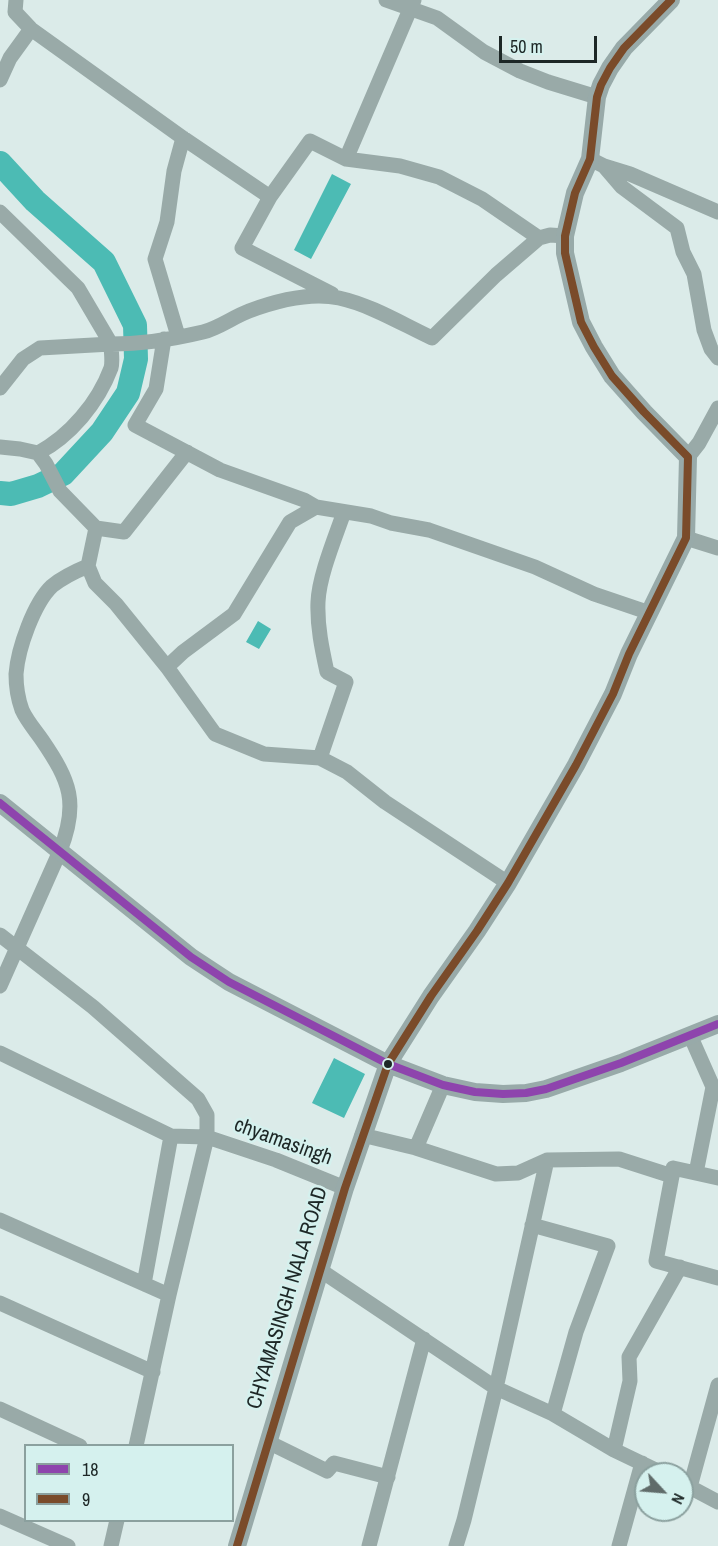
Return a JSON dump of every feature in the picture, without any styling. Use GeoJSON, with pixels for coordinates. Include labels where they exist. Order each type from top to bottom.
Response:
{"type":"FeatureCollection","features":[{"type":"Feature","properties":{"kind":"main road"},"geometry":{"type":"LineString","coordinates":[[671,0],[624,48],[610,68],[597,97],[597,163],[574,193],[565,236],[568,269],[581,322],[594,346],[612,376],[688,457],[686,538]]}},
{"type":"Feature","properties":{"kind":"main road","name":"CHYAMASINGH NALA ROAD"},"geometry":{"type":"LineString","coordinates":[[237,1546],[345,1188],[388,1064],[431,996],[508,884],[576,765],[613,694],[629,654],[686,538]]}},
{"type":"Feature","properties":{"kind":"main road"},"geometry":{"type":"LineString","coordinates":[[0,803],[191,957],[229,982],[388,1064],[443,1085],[475,1092],[503,1094],[546,1089],[595,1073],[718,1024]]}},
{"type":"Feature","properties":{"kind":"street"},"geometry":{"type":"LineString","coordinates":[[16,0],[15,12],[31,29],[183,138],[270,196]]}},
{"type":"Feature","properties":{"kind":"street"},"geometry":{"type":"LineString","coordinates":[[386,0],[412,4],[437,18],[484,52],[520,70],[548,82],[597,97]]}},
{"type":"Feature","properties":{"kind":"street"},"geometry":{"type":"LineString","coordinates":[[346,159],[412,4]]}},
{"type":"Feature","properties":{"kind":"street"},"geometry":{"type":"LineString","coordinates":[[0,80],[10,58],[31,29]]}},
{"type":"Feature","properties":{"kind":"street"},"geometry":{"type":"LineString","coordinates":[[183,138],[174,171],[167,222],[154,259],[164,338],[156,389],[135,425],[240,478],[272,488],[316,507],[371,516],[429,531],[535,567],[594,594],[650,613]]}},
{"type":"Feature","properties":{"kind":"street"},"geometry":{"type":"LineString","coordinates":[[539,238],[482,199],[439,177],[400,166],[346,159],[310,141],[270,196],[242,248],[339,298],[368,308],[432,338],[496,275],[539,238],[550,235],[565,236]]}},
{"type":"Feature","properties":{"kind":"street"},"geometry":{"type":"LineString","coordinates":[[597,163],[630,174],[718,212]]}},
{"type":"Feature","properties":{"kind":"street"},"geometry":{"type":"LineString","coordinates":[[597,163],[639,202],[677,228],[683,252],[694,274],[704,330],[711,349],[718,358]]}},
{"type":"Feature","properties":{"kind":"street"},"geometry":{"type":"LineString","coordinates":[[0,212],[78,288],[117,344],[112,366],[87,411],[42,458]]}},
{"type":"Feature","properties":{"kind":"street"},"geometry":{"type":"LineString","coordinates":[[0,388],[23,359],[40,348],[117,344],[164,338],[204,331],[248,311],[289,300],[316,296],[339,298]]}},
{"type":"Feature","properties":{"kind":"street"},"geometry":{"type":"LineString","coordinates":[[688,457],[699,443],[718,408]]}},
{"type":"Feature","properties":{"kind":"street"},"geometry":{"type":"LineString","coordinates":[[0,447],[20,449],[42,458],[60,491],[96,528],[124,532],[187,452]]}},
{"type":"Feature","properties":{"kind":"street"},"geometry":{"type":"LineString","coordinates":[[167,667],[183,652],[234,614],[290,522],[316,507]]}},
{"type":"Feature","properties":{"kind":"street"},"geometry":{"type":"LineString","coordinates":[[320,758],[346,681],[327,672],[320,644],[318,602],[321,582],[344,512]]}},
{"type":"Feature","properties":{"kind":"street"},"geometry":{"type":"LineString","coordinates":[[96,528],[88,566],[95,583],[116,604],[167,667],[215,734],[264,754],[320,758],[346,772],[385,802],[508,884]]}},
{"type":"Feature","properties":{"kind":"street"},"geometry":{"type":"LineString","coordinates":[[686,538],[718,548]]}},
{"type":"Feature","properties":{"kind":"street"},"geometry":{"type":"LineString","coordinates":[[0,986],[60,851],[70,822],[71,798],[68,787],[54,760],[22,710],[16,674],[21,650],[41,600],[52,586],[66,576],[88,566]]}},
{"type":"Feature","properties":{"kind":"street"},"geometry":{"type":"LineString","coordinates":[[0,935],[93,1007],[198,1099],[207,1115],[207,1137],[136,1444]]}},
{"type":"Feature","properties":{"kind":"street"},"geometry":{"type":"LineString","coordinates":[[690,1035],[716,1088],[696,1173]]}},
{"type":"Feature","properties":{"kind":"street"},"geometry":{"type":"LineString","coordinates":[[0,1053],[171,1136],[144,1284]]}},
{"type":"Feature","properties":{"kind":"street"},"geometry":{"type":"LineString","coordinates":[[416,1148],[443,1085]]}},
{"type":"Feature","properties":{"kind":"street"},"geometry":{"type":"LineString","coordinates":[[362,1135],[416,1148],[496,1174],[518,1173],[547,1160],[619,1159],[672,1176]]}},
{"type":"Feature","properties":{"kind":"street","name":"chyamasingh"},"geometry":{"type":"LineString","coordinates":[[171,1136],[207,1137],[276,1160],[345,1188]]}},
{"type":"Feature","properties":{"kind":"street"},"geometry":{"type":"LineString","coordinates":[[456,1546],[464,1520],[547,1160]]}},
{"type":"Feature","properties":{"kind":"street"},"geometry":{"type":"LineString","coordinates":[[718,1178],[673,1168],[656,1261],[718,1278]]}},
{"type":"Feature","properties":{"kind":"street"},"geometry":{"type":"LineString","coordinates":[[0,1220],[169,1295]]}},
{"type":"Feature","properties":{"kind":"street"},"geometry":{"type":"LineString","coordinates":[[532,1225],[608,1246],[576,1332],[553,1414]]}},
{"type":"Feature","properties":{"kind":"street"},"geometry":{"type":"LineString","coordinates":[[614,1450],[629,1390],[629,1357],[680,1267]]}},
{"type":"Feature","properties":{"kind":"street"},"geometry":{"type":"LineString","coordinates":[[320,1270],[495,1388],[553,1414],[614,1450],[640,1462]]}},
{"type":"Feature","properties":{"kind":"street"},"geometry":{"type":"LineString","coordinates":[[0,1303],[153,1372]]}},
{"type":"Feature","properties":{"kind":"street"},"geometry":{"type":"LineString","coordinates":[[369,1546],[424,1339]]}},
{"type":"Feature","properties":{"kind":"street"},"geometry":{"type":"LineString","coordinates":[[693,1462],[718,1385]]}},
{"type":"Feature","properties":{"kind":"street"},"geometry":{"type":"LineString","coordinates":[[0,1409],[76,1444]]}},
{"type":"Feature","properties":{"kind":"street"},"geometry":{"type":"LineString","coordinates":[[268,1442],[327,1471],[334,1463],[388,1477]]}},
{"type":"Feature","properties":{"kind":"street"},"geometry":{"type":"LineString","coordinates":[[694,1489],[718,1502]]}},
{"type":"Feature","properties":{"kind":"street"},"geometry":{"type":"LineString","coordinates":[[619,1546],[634,1492]]}},
{"type":"Feature","properties":{"kind":"street"},"geometry":{"type":"LineString","coordinates":[[0,1516],[68,1546]]}},
{"type":"Feature","properties":{"kind":"street"},"geometry":{"type":"LineString","coordinates":[[111,1546],[117,1522]]}},
{"type":"Feature","properties":{"kind":"water"},"geometry":{"type":"Polygon","coordinates":[[[332,174],[351,184],[311,259],[294,250],[332,174]]]}},
{"type":"Feature","properties":{"kind":"water"},"geometry":{"type":"Polygon","coordinates":[[[258,621],[271,629],[259,649],[246,642],[258,621]]]}},
{"type":"Feature","properties":{"kind":"water"},"geometry":{"type":"Polygon","coordinates":[[[334,1058],[365,1074],[344,1118],[312,1103],[334,1058]]]}},
{"type":"Feature","properties":{"kind":"waterway"},"geometry":{"type":"LineString","coordinates":[[0,163],[35,201],[104,262],[135,325],[136,359],[128,393],[102,432],[63,474],[38,486],[11,494],[0,493]]}},
{"type":"Feature","properties":{"kind":"transit line","name":"9"},"geometry":{"type":"LineString","coordinates":[[237,1546],[345,1188],[388,1064],[508,883],[576,765],[613,694],[629,654],[686,538],[688,457],[612,376],[594,347],[581,322],[565,253],[565,236],[575,193],[590,159],[597,97],[601,85],[624,48],[671,0]]}},
{"type":"Feature","properties":{"kind":"transit line","name":"18"},"geometry":{"type":"LineString","coordinates":[[0,803],[191,957],[229,982],[388,1064],[443,1085],[475,1092],[503,1094],[546,1089],[621,1063],[718,1024]]}}]}
